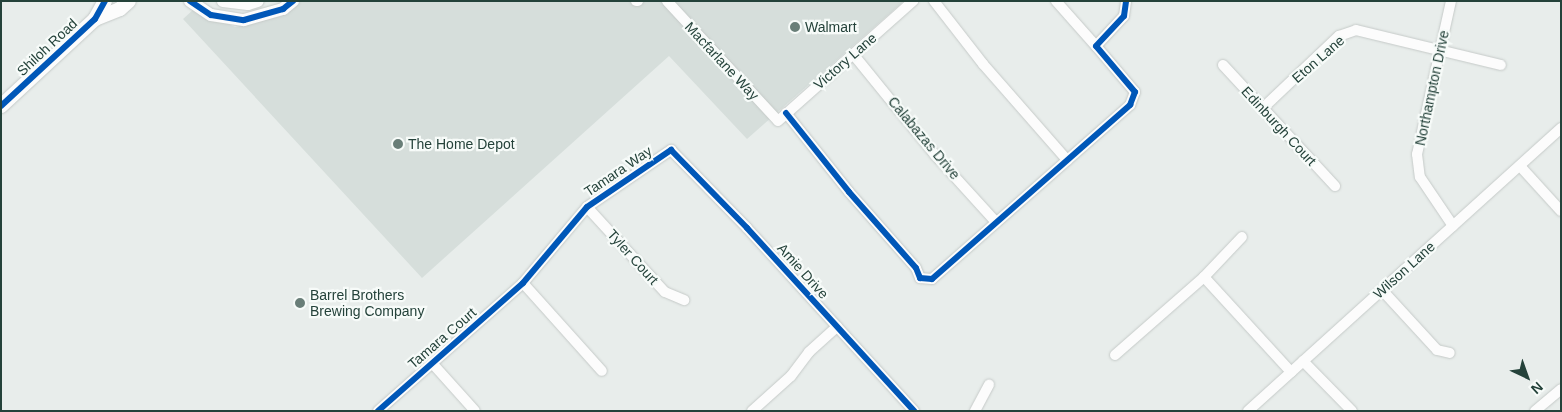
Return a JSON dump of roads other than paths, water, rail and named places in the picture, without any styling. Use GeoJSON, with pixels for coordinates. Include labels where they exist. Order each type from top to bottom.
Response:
{"type":"FeatureCollection","features":[{"type":"Feature","properties":{"kind":"main road","name":"Shiloh Road"},"geometry":{"type":"LineString","coordinates":[[1,106],[95,19],[106,1]]}},
{"type":"Feature","properties":{"kind":"main road","name":"Shiloh Road"},"geometry":{"type":"LineString","coordinates":[[95,19],[120,9],[128,1]]}},
{"type":"Feature","properties":{"kind":"street"},"geometry":{"type":"LineString","coordinates":[[190,1],[211,15],[244,20],[283,9],[294,1]]}},
{"type":"Feature","properties":{"kind":"street"},"geometry":{"type":"LineString","coordinates":[[223,1],[248,4],[258,1]]}},
{"type":"Feature","properties":{"kind":"street","name":"Macfarlane Way"},"geometry":{"type":"LineString","coordinates":[[667,1],[778,121]]}},
{"type":"Feature","properties":{"kind":"street","name":"Victory Lane"},"geometry":{"type":"LineString","coordinates":[[778,121],[913,1]]}},
{"type":"Feature","properties":{"kind":"street"},"geometry":{"type":"LineString","coordinates":[[934,1],[983,64],[1067,160]]}},
{"type":"Feature","properties":{"kind":"street"},"geometry":{"type":"LineString","coordinates":[[786,113],[926,281],[937,276],[1134,99],[1135,92],[1056,1]]}},
{"type":"Feature","properties":{"kind":"street"},"geometry":{"type":"LineString","coordinates":[[1096,46],[1124,16],[1126,1]]}},
{"type":"Feature","properties":{"kind":"street","name":"Northampton Drive"},"geometry":{"type":"LineString","coordinates":[[1451,1],[1417,154],[1420,177],[1453,226]]}},
{"type":"Feature","properties":{"kind":"street","name":"Eton Lane"},"geometry":{"type":"LineString","coordinates":[[1263,108],[1340,36],[1356,30],[1440,52],[1501,65]]}},
{"type":"Feature","properties":{"kind":"street","name":"Calabazas Drive"},"geometry":{"type":"LineString","coordinates":[[853,54],[935,154],[996,222]]}},
{"type":"Feature","properties":{"kind":"street","name":"Edinburgh Court"},"geometry":{"type":"LineString","coordinates":[[1223,65],[1335,186]]}},
{"type":"Feature","properties":{"kind":"street","name":"Wilson Lane"},"geometry":{"type":"LineString","coordinates":[[1248,411],[1561,128]]}},
{"type":"Feature","properties":{"kind":"street","name":"Tamara Way"},"geometry":{"type":"LineString","coordinates":[[524,283],[587,207],[671,150]]}},
{"type":"Feature","properties":{"kind":"street","name":"Amie Drive"},"geometry":{"type":"LineString","coordinates":[[671,150],[914,411]]}},
{"type":"Feature","properties":{"kind":"street"},"geometry":{"type":"LineString","coordinates":[[1520,166],[1561,211]]}},
{"type":"Feature","properties":{"kind":"street","name":"Tyler Court"},"geometry":{"type":"LineString","coordinates":[[587,207],[665,292],[684,300]]}},
{"type":"Feature","properties":{"kind":"street"},"geometry":{"type":"LineString","coordinates":[[1115,355],[1204,277],[1242,237]]}},
{"type":"Feature","properties":{"kind":"street"},"geometry":{"type":"LineString","coordinates":[[1204,277],[1290,372]]}},
{"type":"Feature","properties":{"kind":"street"},"geometry":{"type":"LineString","coordinates":[[524,283],[602,371]]}},
{"type":"Feature","properties":{"kind":"street","name":"Tamara Court"},"geometry":{"type":"LineString","coordinates":[[378,411],[524,283]]}},
{"type":"Feature","properties":{"kind":"street"},"geometry":{"type":"LineString","coordinates":[[1382,290],[1437,350],[1450,353]]}},
{"type":"Feature","properties":{"kind":"street"},"geometry":{"type":"LineString","coordinates":[[752,411],[791,376],[810,352],[837,327]]}},
{"type":"Feature","properties":{"kind":"street"},"geometry":{"type":"LineString","coordinates":[[1303,361],[1352,411]]}},
{"type":"Feature","properties":{"kind":"street"},"geometry":{"type":"LineString","coordinates":[[432,363],[475,411]]}},
{"type":"Feature","properties":{"kind":"street"},"geometry":{"type":"LineString","coordinates":[[975,411],[989,385]]}},
{"type":"Feature","properties":{"kind":"street"},"geometry":{"type":"LineString","coordinates":[[1536,411],[1561,389]]}},
{"type":"Feature","properties":{"kind":"place","name":"Walmart"},"geometry":{"type":"Point","coordinates":[795,27]}},
{"type":"Feature","properties":{"kind":"place","name":"The Home Depot"},"geometry":{"type":"Point","coordinates":[398,144]}},
{"type":"Feature","properties":{"kind":"place","name":"Barrel Brothers Brewing Company"},"geometry":{"type":"Point","coordinates":[300,303]}}]}
